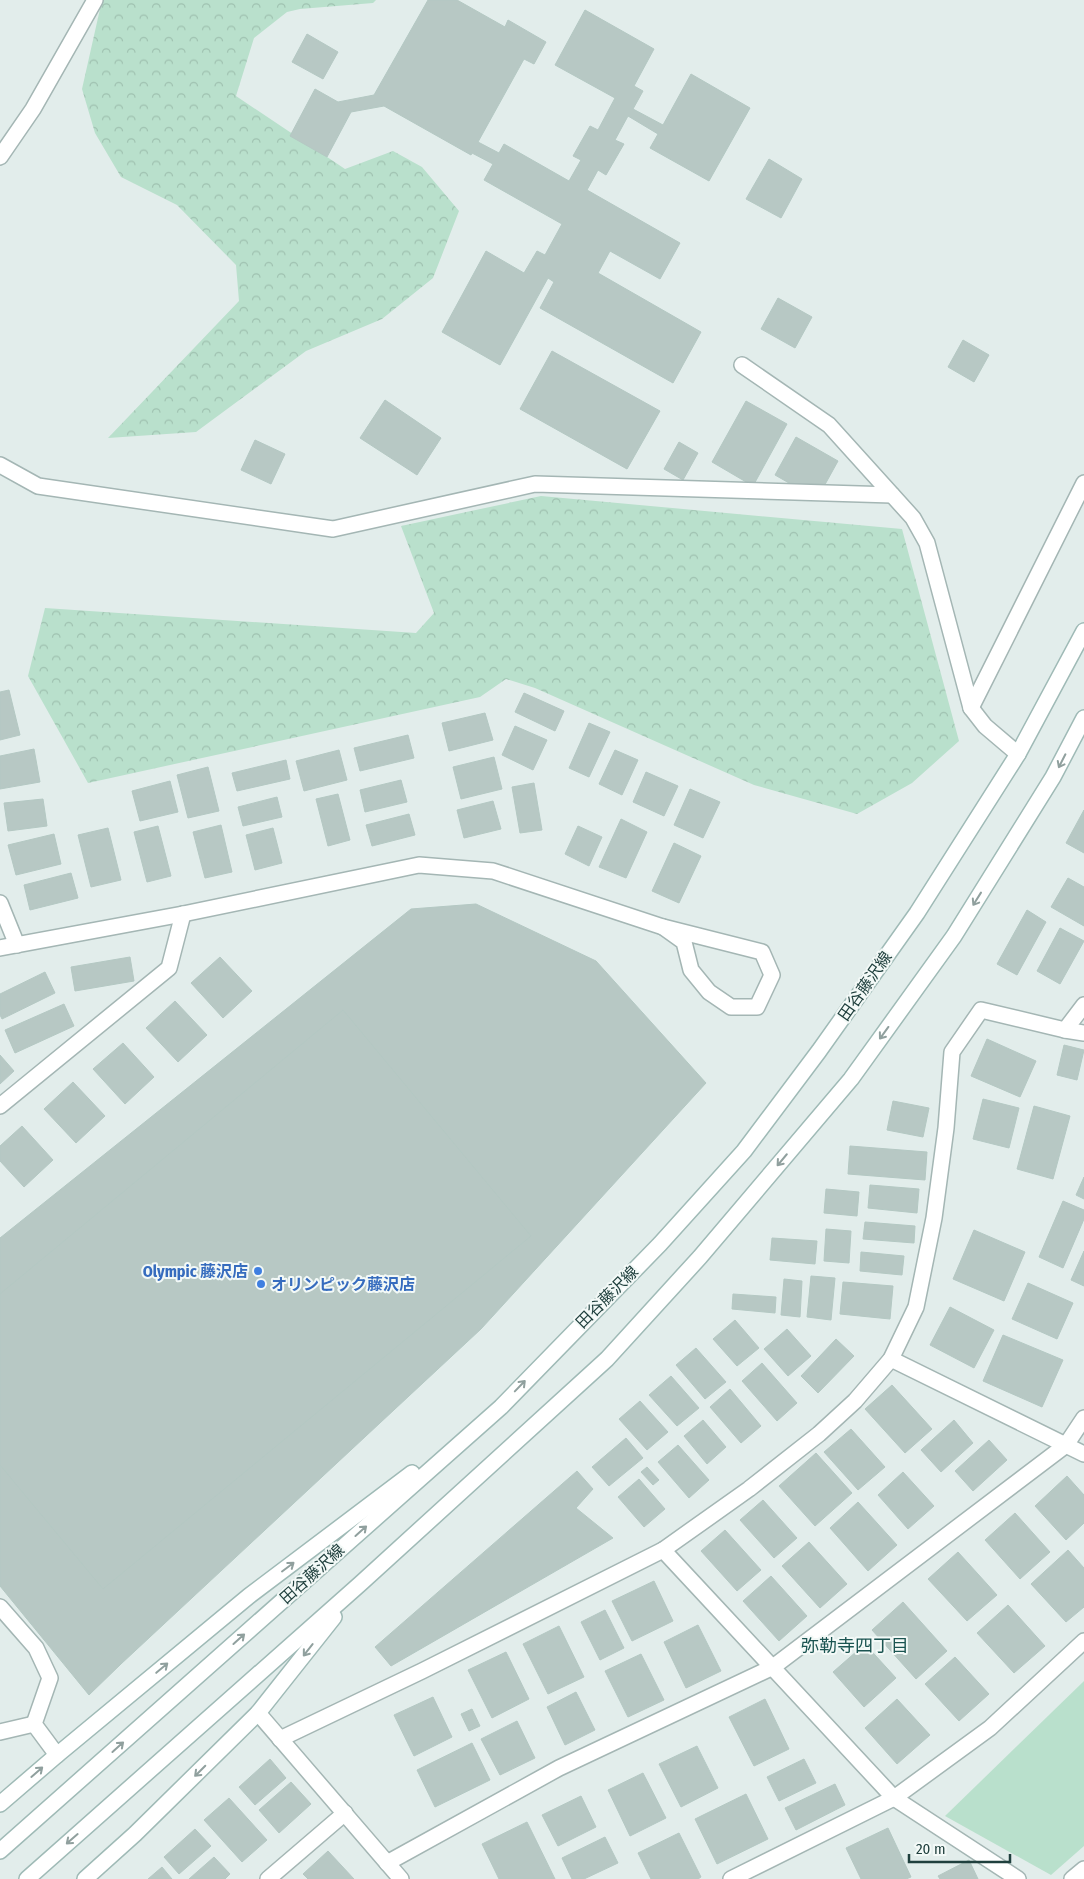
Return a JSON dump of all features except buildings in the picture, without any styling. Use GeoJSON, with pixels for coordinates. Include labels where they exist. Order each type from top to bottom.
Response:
{"type":"FeatureCollection","features":[{"type":"Feature","properties":{"kind":"street"},"geometry":{"type":"LineString","coordinates":[[0,157],[33,109],[95,0]]}},
{"type":"Feature","properties":{"kind":"street"},"geometry":{"type":"LineString","coordinates":[[742,365],[829,425],[913,518],[927,543],[970,708],[985,726],[1018,754]]}},
{"type":"Feature","properties":{"kind":"street"},"geometry":{"type":"LineString","coordinates":[[0,465],[38,486],[333,528],[535,484],[892,495]]}},
{"type":"Feature","properties":{"kind":"street"},"geometry":{"type":"LineString","coordinates":[[970,708],[1084,483]]}},
{"type":"Feature","properties":{"kind":"street","name":"田谷藤沢線"},"geometry":{"type":"LineString","coordinates":[[0,1851],[501,1406],[660,1244],[744,1151],[819,1051],[917,913],[1018,754],[1084,630]]}},
{"type":"Feature","properties":{"kind":"street"},"geometry":{"type":"LineString","coordinates":[[27,1879],[360,1584],[607,1359],[700,1257],[851,1079],[954,936],[1053,777],[1084,718]]}},
{"type":"Feature","properties":{"kind":"street"},"geometry":{"type":"LineString","coordinates":[[0,948],[183,914],[419,865],[492,871],[663,927],[762,952],[772,975],[757,1007],[731,1007],[709,992],[692,970],[684,942],[663,927]]}},
{"type":"Feature","properties":{"kind":"street"},"geometry":{"type":"LineString","coordinates":[[0,903],[17,945]]}},
{"type":"Feature","properties":{"kind":"street"},"geometry":{"type":"LineString","coordinates":[[0,1106],[169,968],[183,914]]}},
{"type":"Feature","properties":{"kind":"street"},"geometry":{"type":"LineString","coordinates":[[1065,1030],[1084,1006]]}},
{"type":"Feature","properties":{"kind":"street"},"geometry":{"type":"LineString","coordinates":[[280,1738],[422,1671],[662,1550],[749,1489],[819,1434],[855,1401],[891,1358],[916,1307],[934,1218],[946,1128],[952,1052],[981,1010],[1084,1033]]}},
{"type":"Feature","properties":{"kind":"street"},"geometry":{"type":"LineString","coordinates":[[891,1358],[1084,1454]]}},
{"type":"Feature","properties":{"kind":"street"},"geometry":{"type":"LineString","coordinates":[[0,1804],[57,1754],[249,1596],[501,1406]]}},
{"type":"Feature","properties":{"kind":"street"},"geometry":{"type":"LineString","coordinates":[[387,1863],[559,1768],[773,1667],[1066,1445],[1084,1418]]}},
{"type":"Feature","properties":{"kind":"street"},"geometry":{"type":"LineString","coordinates":[[662,1550],[894,1798],[1018,1879]]}},
{"type":"Feature","properties":{"kind":"street"},"geometry":{"type":"LineString","coordinates":[[85,1879],[135,1834],[258,1713],[360,1584]]}},
{"type":"Feature","properties":{"kind":"street"},"geometry":{"type":"LineString","coordinates":[[0,1607],[36,1648],[50,1678],[34,1724]]}},
{"type":"Feature","properties":{"kind":"street"},"geometry":{"type":"LineString","coordinates":[[731,1879],[894,1798],[990,1728],[1084,1641]]}},
{"type":"Feature","properties":{"kind":"street"},"geometry":{"type":"LineString","coordinates":[[258,1713],[401,1879]]}},
{"type":"Feature","properties":{"kind":"street"},"geometry":{"type":"LineString","coordinates":[[34,1724],[57,1754]]}},
{"type":"Feature","properties":{"kind":"street"},"geometry":{"type":"LineString","coordinates":[[0,1732],[34,1724]]}},
{"type":"Feature","properties":{"kind":"street"},"geometry":{"type":"LineString","coordinates":[[268,1879],[345,1813]]}},
{"type":"Feature","properties":{"kind":"street"},"geometry":{"type":"LineString","coordinates":[[1072,1879],[1084,1869]]}},
{"type":"Feature","properties":{"kind":"green space"},"geometry":{"type":"Polygon","coordinates":[[[102,0],[376,0],[373,3],[300,9],[287,12],[254,38],[236,96],[345,169],[393,151],[422,167],[459,211],[433,278],[382,319],[306,351],[196,432],[108,438],[239,301],[236,265],[177,205],[121,177],[95,133],[82,89],[102,0]]]}},
{"type":"Feature","properties":{"kind":"green space"},"geometry":{"type":"Polygon","coordinates":[[[541,496],[902,529],[959,741],[912,783],[857,814],[754,785],[535,688],[506,679],[480,697],[88,783],[28,676],[45,608],[416,633],[434,613],[401,526],[541,496]]]}},
{"type":"Feature","properties":{"kind":"green space"},"geometry":{"type":"Polygon","coordinates":[[[1084,1681],[1084,1846],[1051,1875],[945,1816],[1084,1681]]]}},
{"type":"Feature","properties":{"kind":"place","name":"Olympic 藤沢店"},"geometry":{"type":"Point","coordinates":[258,1271]}},
{"type":"Feature","properties":{"kind":"place","name":"オリンピック藤沢店"},"geometry":{"type":"Point","coordinates":[261,1284]}},
{"type":"Feature","properties":{"kind":"district","name":"弥勒寺四丁目"},"geometry":{"type":"Point","coordinates":[855,1646]}}]}
